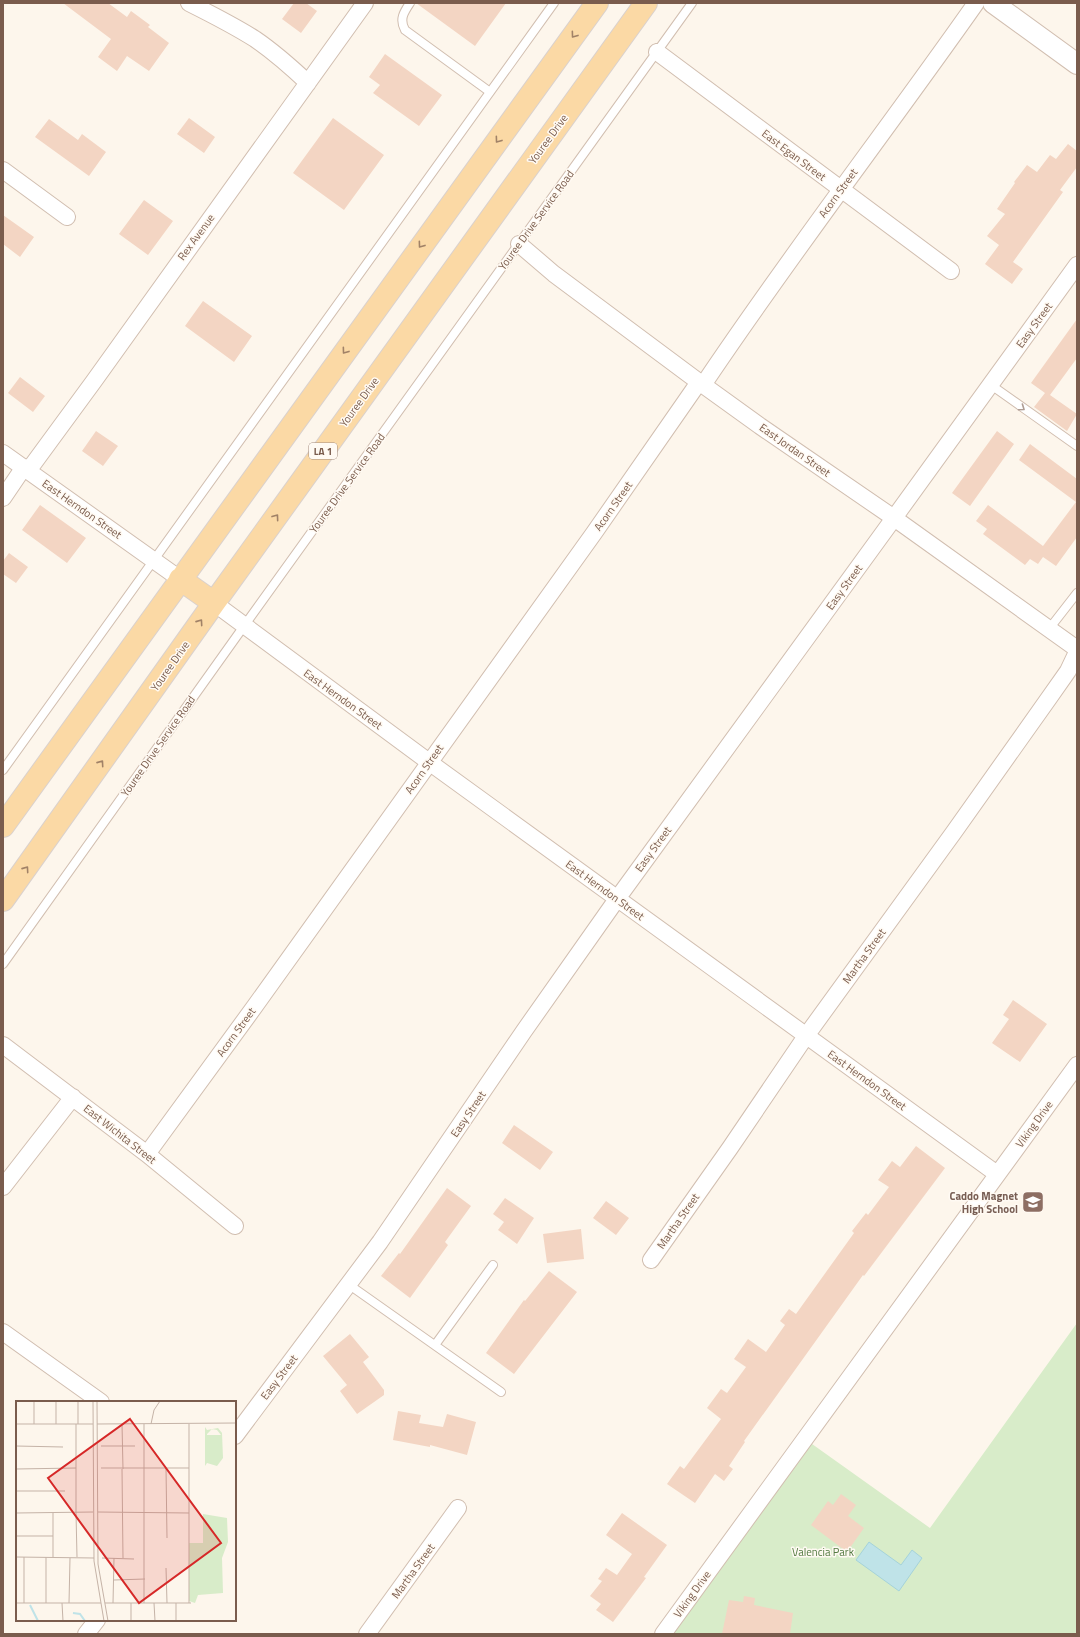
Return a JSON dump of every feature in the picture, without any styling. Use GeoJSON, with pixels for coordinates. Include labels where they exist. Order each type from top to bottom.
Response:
{"type":"FeatureCollection","features":[{"type":"Feature","properties":{"kind":"main road"},"geometry":{"type":"LineString","coordinates":[[3,826],[597,3]]}},
{"type":"Feature","properties":{"kind":"main road","name":"Youree Drive"},"geometry":{"type":"LineString","coordinates":[[3,900],[214,603],[646,3]]}},
{"type":"Feature","properties":{"kind":"main road"},"geometry":{"type":"LineString","coordinates":[[180,579],[214,603]]}},
{"type":"Feature","properties":{"kind":"street"},"geometry":{"type":"LineString","coordinates":[[189,3],[229,23],[256,40],[284,60],[308,83]]}},
{"type":"Feature","properties":{"kind":"street","name":"Rex Avenue"},"geometry":{"type":"LineString","coordinates":[[3,498],[94,381],[365,3]]}},
{"type":"Feature","properties":{"kind":"street","name":"Acorn Street"},"geometry":{"type":"LineString","coordinates":[[147,1154],[976,3]]}},
{"type":"Feature","properties":{"kind":"street"},"geometry":{"type":"LineString","coordinates":[[993,3],[1077,64]]}},
{"type":"Feature","properties":{"kind":"street","name":"East Egan Street"},"geometry":{"type":"LineString","coordinates":[[657,52],[840,190],[951,271]]}},
{"type":"Feature","properties":{"kind":"street"},"geometry":{"type":"LineString","coordinates":[[3,170],[67,217]]}},
{"type":"Feature","properties":{"kind":"street","name":"East Jordan Street"},"geometry":{"type":"LineString","coordinates":[[520,244],[554,274],[701,384],[894,518],[1077,650]]}},
{"type":"Feature","properties":{"kind":"street","name":"Easy Street"},"geometry":{"type":"LineString","coordinates":[[236,1435],[413,1195],[524,1031],[617,899],[1077,265]]}},
{"type":"Feature","properties":{"kind":"street","name":"East Herndon Street"},"geometry":{"type":"LineString","coordinates":[[3,453],[180,579]]}},
{"type":"Feature","properties":{"kind":"street","name":"East Herndon Street"},"geometry":{"type":"LineString","coordinates":[[214,603],[429,762],[806,1036],[994,1179]]}},
{"type":"Feature","properties":{"kind":"street","name":"Martha Street"},"geometry":{"type":"LineString","coordinates":[[651,1260],[806,1036],[950,839],[1045,705],[1068,671],[1077,650]]}},
{"type":"Feature","properties":{"kind":"street","name":"East Wichita Street"},"geometry":{"type":"LineString","coordinates":[[3,1045],[147,1154],[235,1226]]}},
{"type":"Feature","properties":{"kind":"street","name":"Viking Drive"},"geometry":{"type":"LineString","coordinates":[[663,1634],[1077,1065]]}},
{"type":"Feature","properties":{"kind":"street"},"geometry":{"type":"LineString","coordinates":[[3,1187],[73,1097]]}},
{"type":"Feature","properties":{"kind":"street"},"geometry":{"type":"LineString","coordinates":[[3,1332],[100,1401]]}},
{"type":"Feature","properties":{"kind":"street","name":"Martha Street"},"geometry":{"type":"LineString","coordinates":[[367,1634],[458,1508]]}},
{"type":"Feature","properties":{"kind":"street"},"geometry":{"type":"LineString","coordinates":[[86,1634],[96,1621]]}},
{"type":"Feature","properties":{"kind":"lane"},"geometry":{"type":"LineString","coordinates":[[410,3],[402,17],[402,25],[405,30],[490,92]]}},
{"type":"Feature","properties":{"kind":"lane","name":"Youree Drive Service Road"},"geometry":{"type":"LineString","coordinates":[[3,964],[692,3]]}},
{"type":"Feature","properties":{"kind":"lane"},"geometry":{"type":"LineString","coordinates":[[3,770],[490,92],[549,4]]}},
{"type":"Feature","properties":{"kind":"lane"},"geometry":{"type":"LineString","coordinates":[[991,385],[1077,446]]}},
{"type":"Feature","properties":{"kind":"lane"},"geometry":{"type":"LineString","coordinates":[[1049,629],[1077,593]]}},
{"type":"Feature","properties":{"kind":"lane"},"geometry":{"type":"LineString","coordinates":[[435,1346],[493,1265]]}},
{"type":"Feature","properties":{"kind":"lane"},"geometry":{"type":"LineString","coordinates":[[348,1284],[501,1392]]}},
{"type":"Feature","properties":{"kind":"green space","name":"Valencia Park"},"geometry":{"type":"Polygon","coordinates":[[[1077,1323],[1077,1634],[663,1634],[805,1439],[930,1528],[1077,1323]]]}},
{"type":"Feature","properties":{"kind":"water"},"geometry":{"type":"Polygon","coordinates":[[[869,1542],[901,1565],[912,1550],[922,1558],[899,1591],[856,1560],[869,1542]]]}},
{"type":"Feature","properties":{"kind":"building"},"geometry":{"type":"Polygon","coordinates":[[[63,3],[108,3],[127,17],[131,11],[150,25],[148,27],[169,43],[149,71],[127,56],[117,71],[98,57],[111,39],[63,3]]]}},
{"type":"Feature","properties":{"kind":"building"},"geometry":{"type":"Polygon","coordinates":[[[294,3],[306,3],[317,11],[301,33],[282,19],[294,3]]]}},
{"type":"Feature","properties":{"kind":"building"},"geometry":{"type":"Polygon","coordinates":[[[416,3],[506,3],[475,46],[416,3]]]}},
{"type":"Feature","properties":{"kind":"building"},"geometry":{"type":"Polygon","coordinates":[[[385,54],[442,95],[419,126],[373,93],[380,85],[369,77],[385,54]]]}},
{"type":"Feature","properties":{"kind":"building"},"geometry":{"type":"Polygon","coordinates":[[[189,118],[215,137],[204,153],[177,134],[189,118]]]}},
{"type":"Feature","properties":{"kind":"building"},"geometry":{"type":"Polygon","coordinates":[[[333,118],[384,155],[344,210],[293,173],[333,118]]]}},
{"type":"Feature","properties":{"kind":"building"},"geometry":{"type":"Polygon","coordinates":[[[49,119],[78,140],[82,134],[106,152],[89,176],[35,137],[49,119]]]}},
{"type":"Feature","properties":{"kind":"building"},"geometry":{"type":"Polygon","coordinates":[[[1068,144],[1077,151],[1077,167],[1060,190],[1063,192],[1013,262],[1023,269],[1012,284],[985,264],[999,245],[987,236],[1005,214],[997,209],[1027,165],[1037,172],[1050,155],[1056,159],[1068,144]]]}},
{"type":"Feature","properties":{"kind":"building"},"geometry":{"type":"Polygon","coordinates":[[[144,200],[173,221],[148,255],[119,234],[144,200]]]}},
{"type":"Feature","properties":{"kind":"building"},"geometry":{"type":"Polygon","coordinates":[[[3,215],[34,237],[20,257],[3,244],[3,215]]]}},
{"type":"Feature","properties":{"kind":"building"},"geometry":{"type":"Polygon","coordinates":[[[203,301],[252,336],[234,362],[185,326],[203,301]]]}},
{"type":"Feature","properties":{"kind":"building"},"geometry":{"type":"Polygon","coordinates":[[[1077,319],[1077,358],[1050,395],[1077,414],[1067,431],[1034,407],[1045,393],[1031,383],[1077,319]]]}},
{"type":"Feature","properties":{"kind":"building"},"geometry":{"type":"Polygon","coordinates":[[[20,377],[45,396],[33,412],[8,393],[20,377]]]}},
{"type":"Feature","properties":{"kind":"building"},"geometry":{"type":"Polygon","coordinates":[[[96,431],[118,446],[103,466],[82,451],[96,431]]]}},
{"type":"Feature","properties":{"kind":"building"},"geometry":{"type":"Polygon","coordinates":[[[997,431],[1014,444],[970,506],[952,493],[997,431]]]}},
{"type":"Feature","properties":{"kind":"building"},"geometry":{"type":"Polygon","coordinates":[[[1030,444],[1077,479],[1077,537],[1056,566],[1043,557],[1038,564],[1030,559],[1025,565],[983,534],[987,529],[976,521],[988,505],[1043,546],[1076,502],[1019,460],[1030,444]]]}},
{"type":"Feature","properties":{"kind":"building"},"geometry":{"type":"Polygon","coordinates":[[[40,505],[86,538],[67,563],[22,530],[40,505]]]}},
{"type":"Feature","properties":{"kind":"building"},"geometry":{"type":"Polygon","coordinates":[[[9,553],[28,567],[16,583],[3,574],[3,561],[9,553]]]}},
{"type":"Feature","properties":{"kind":"building"},"geometry":{"type":"Polygon","coordinates":[[[1013,1000],[1047,1024],[1020,1062],[992,1043],[1009,1019],[1003,1015],[1013,1000]]]}},
{"type":"Feature","properties":{"kind":"building"},"geometry":{"type":"Polygon","coordinates":[[[514,1125],[553,1152],[540,1170],[502,1143],[514,1125]]]}},
{"type":"Feature","properties":{"kind":"building"},"geometry":{"type":"Polygon","coordinates":[[[916,1146],[945,1168],[864,1276],[863,1275],[744,1441],[745,1442],[729,1466],[733,1469],[724,1481],[715,1474],[695,1503],[667,1484],[680,1466],[684,1469],[721,1419],[707,1408],[721,1389],[727,1393],[746,1367],[734,1359],[748,1339],[766,1352],[785,1325],[780,1321],[789,1309],[796,1314],[854,1233],[852,1231],[866,1213],[868,1215],[889,1187],[878,1180],[892,1161],[900,1167],[916,1146]]]}},
{"type":"Feature","properties":{"kind":"building"},"geometry":{"type":"Polygon","coordinates":[[[447,1188],[471,1206],[445,1242],[448,1245],[410,1298],[381,1276],[399,1253],[400,1254],[447,1188]]]}},
{"type":"Feature","properties":{"kind":"building"},"geometry":{"type":"Polygon","coordinates":[[[505,1198],[534,1218],[517,1244],[498,1230],[504,1222],[493,1214],[505,1198]]]}},
{"type":"Feature","properties":{"kind":"building"},"geometry":{"type":"Polygon","coordinates":[[[606,1201],[629,1218],[616,1235],[593,1218],[606,1201]]]}},
{"type":"Feature","properties":{"kind":"building"},"geometry":{"type":"Polygon","coordinates":[[[581,1229],[584,1259],[547,1263],[543,1234],[581,1229]]]}},
{"type":"Feature","properties":{"kind":"building"},"geometry":{"type":"Polygon","coordinates":[[[549,1271],[577,1292],[514,1374],[486,1353],[524,1300],[525,1301],[549,1271]]]}},
{"type":"Feature","properties":{"kind":"building"},"geometry":{"type":"Polygon","coordinates":[[[350,1334],[369,1357],[363,1362],[384,1390],[384,1395],[357,1414],[340,1391],[347,1385],[323,1356],[350,1334]]]}},
{"type":"Feature","properties":{"kind":"building"},"geometry":{"type":"Polygon","coordinates":[[[398,1411],[421,1415],[419,1423],[443,1427],[447,1414],[476,1422],[467,1455],[430,1445],[430,1447],[393,1440],[398,1411]]]}},
{"type":"Feature","properties":{"kind":"building"},"geometry":{"type":"Polygon","coordinates":[[[841,1494],[856,1505],[848,1516],[864,1528],[847,1552],[811,1525],[828,1501],[833,1505],[841,1494]]]}},
{"type":"Feature","properties":{"kind":"building"},"geometry":{"type":"Polygon","coordinates":[[[622,1513],[667,1545],[644,1577],[646,1578],[613,1622],[596,1610],[601,1604],[590,1596],[602,1581],[598,1579],[606,1568],[617,1575],[632,1554],[606,1535],[622,1513]]]}},
{"type":"Feature","properties":{"kind":"building"},"geometry":{"type":"Polygon","coordinates":[[[744,1596],[755,1598],[754,1605],[793,1613],[790,1634],[722,1634],[729,1600],[743,1602],[744,1596]]]}},
{"type":"Feature","properties":{"kind":"place","name":"Caddo Magnet High School"},"geometry":{"type":"Point","coordinates":[1033,1202]}}]}
